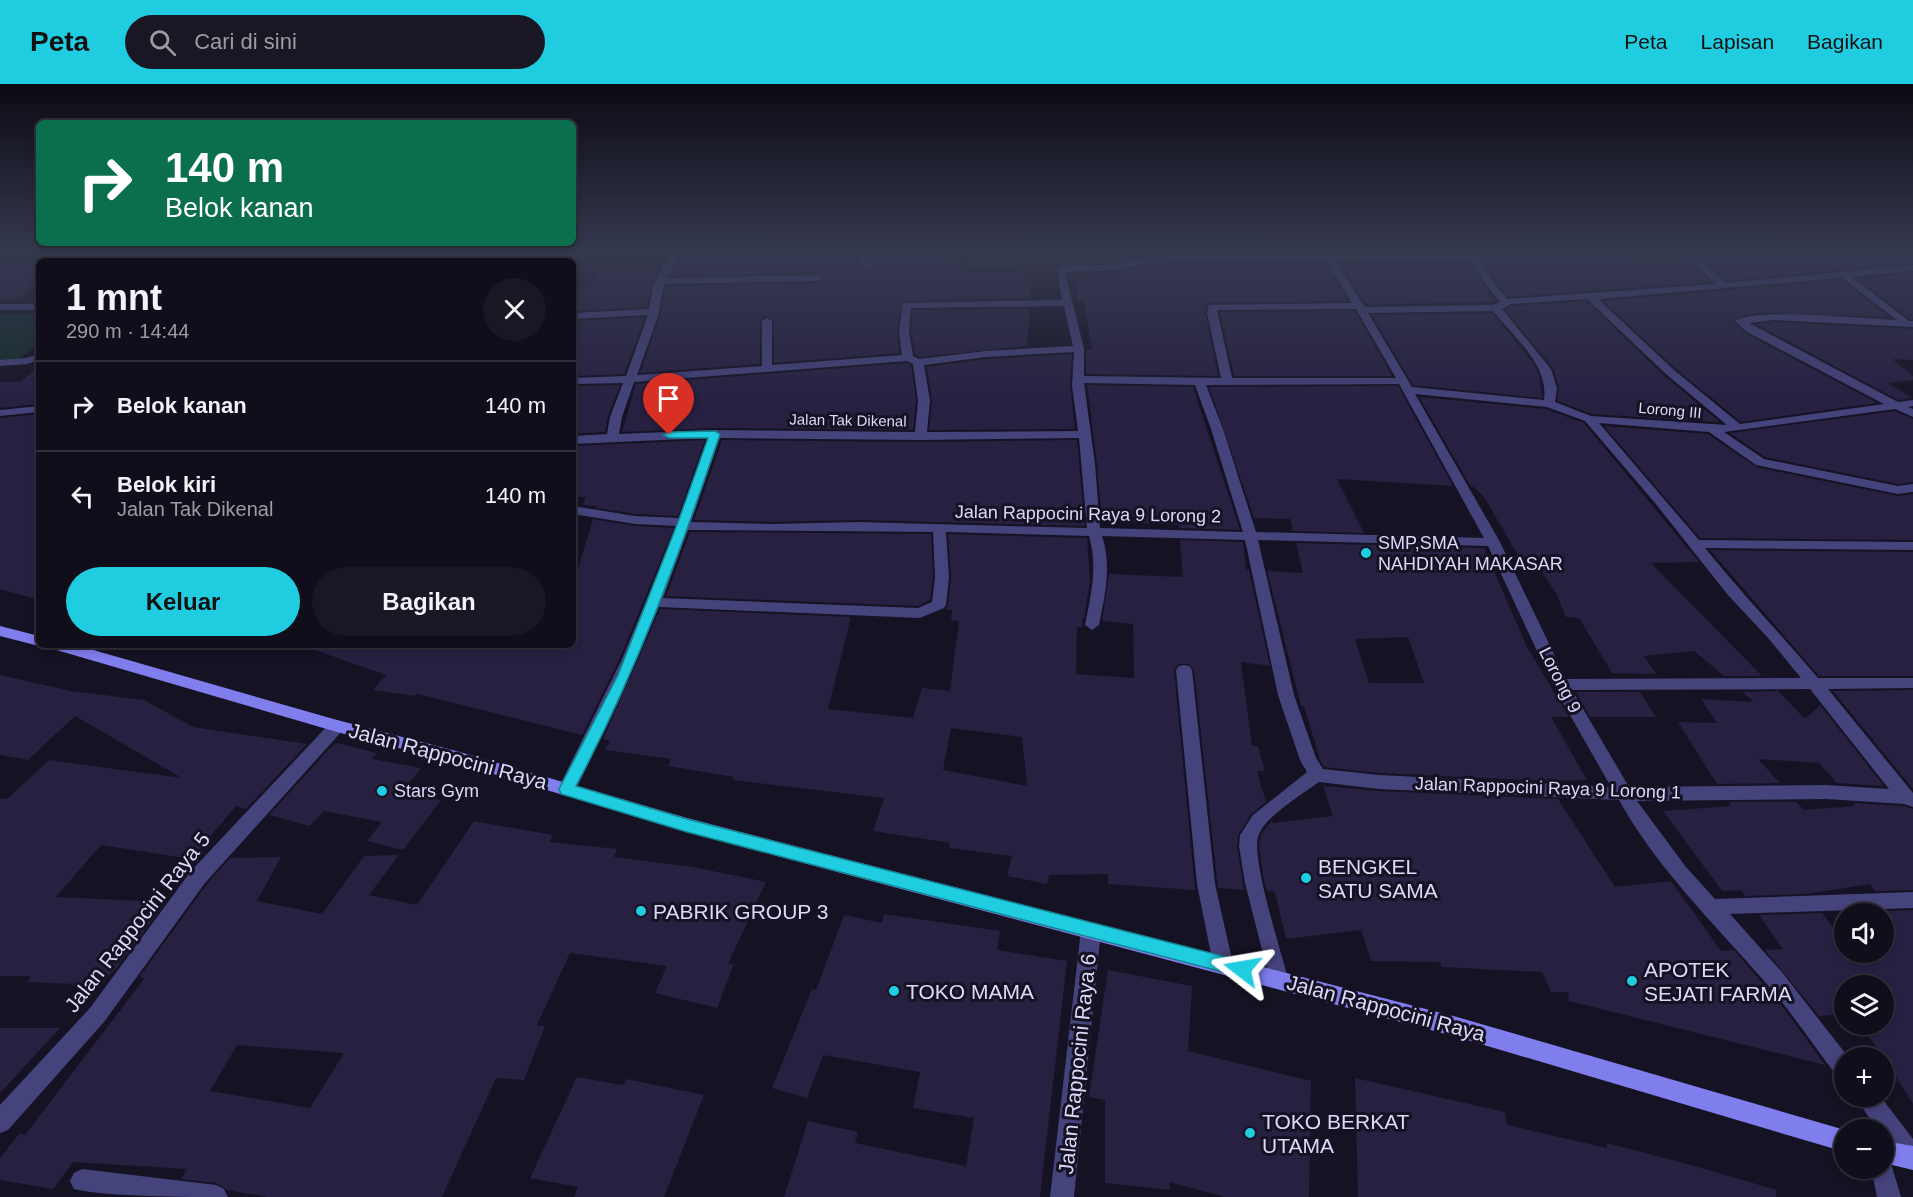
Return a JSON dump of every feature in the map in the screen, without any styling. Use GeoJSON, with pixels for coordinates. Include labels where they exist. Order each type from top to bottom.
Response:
{"type":"FeatureCollection","features":[{"type":"Feature","properties":{"kind":"main road"},"geometry":{"type":"LineString","coordinates":[[0,631],[36,639]]}},
{"type":"Feature","properties":{"kind":"main road","name":"Jalan Rappocini Raya"},"geometry":{"type":"LineString","coordinates":[[71,648],[687,825],[1278,978],[1457,1027],[1834,1138]]}},
{"type":"Feature","properties":{"kind":"main road"},"geometry":{"type":"LineString","coordinates":[[1894,1154],[1913,1158]]}},
{"type":"Feature","properties":{"kind":"street"},"geometry":{"type":"LineString","coordinates":[[612,438],[616,417],[656,305]]}},
{"type":"Feature","properties":{"kind":"street"},"geometry":{"type":"LineString","coordinates":[[911,305],[906,305],[904,332],[924,401],[921,436]]}},
{"type":"Feature","properties":{"kind":"street"},"geometry":{"type":"LineString","coordinates":[[1068,305],[1078,350],[1078,379],[1091,480],[1094,531],[1100,547],[1101,581],[1092,625]]}},
{"type":"Feature","properties":{"kind":"street","name":"Lorong 9"},"geometry":{"type":"LineString","coordinates":[[1358,305],[1387,351],[1493,542],[1561,685],[1623,794],[1658,846],[1709,907],[1774,977],[1834,1055]]}},
{"type":"Feature","properties":{"kind":"street"},"geometry":{"type":"LineString","coordinates":[[1227,382],[1212,307],[1360,308],[1500,305],[1546,369],[1551,388],[1549,404]]}},
{"type":"Feature","properties":{"kind":"street","name":"Lorong III"},"geometry":{"type":"LineString","coordinates":[[1598,305],[1670,372],[1738,428]]}},
{"type":"Feature","properties":{"kind":"street"},"geometry":{"type":"LineString","coordinates":[[1885,305],[1909,323]]}},
{"type":"Feature","properties":{"kind":"street"},"geometry":{"type":"LineString","coordinates":[[0,307],[36,307]]}},
{"type":"Feature","properties":{"kind":"street"},"geometry":{"type":"LineString","coordinates":[[576,316],[654,312]]}},
{"type":"Feature","properties":{"kind":"street"},"geometry":{"type":"LineString","coordinates":[[1909,323],[1774,317],[1740,321],[1751,330],[1913,414]]}},
{"type":"Feature","properties":{"kind":"street"},"geometry":{"type":"LineString","coordinates":[[767,368],[768,321]]}},
{"type":"Feature","properties":{"kind":"street"},"geometry":{"type":"LineString","coordinates":[[576,381],[1078,350]]}},
{"type":"Feature","properties":{"kind":"street"},"geometry":{"type":"LineString","coordinates":[[0,363],[36,358]]}},
{"type":"Feature","properties":{"kind":"street","name":"Lorong III"},"geometry":{"type":"LineString","coordinates":[[1078,379],[1405,386],[1549,404],[1589,419],[1712,429],[1738,428]]}},
{"type":"Feature","properties":{"kind":"street"},"geometry":{"type":"LineString","coordinates":[[1199,382],[1217,429],[1251,537],[1286,695],[1312,767],[1264,815],[1249,834],[1250,860],[1278,978]]}},
{"type":"Feature","properties":{"kind":"street"},"geometry":{"type":"LineString","coordinates":[[1738,428],[1913,403]]}},
{"type":"Feature","properties":{"kind":"street"},"geometry":{"type":"LineString","coordinates":[[0,413],[36,409]]}},
{"type":"Feature","properties":{"kind":"street"},"geometry":{"type":"LineString","coordinates":[[1589,419],[1660,500],[1733,592],[1774,635],[1909,798]]}},
{"type":"Feature","properties":{"kind":"street"},"geometry":{"type":"LineString","coordinates":[[1712,429],[1760,462],[1898,490],[1913,489]]}},
{"type":"Feature","properties":{"kind":"street"},"geometry":{"type":"LineString","coordinates":[[567,789],[620,685],[684,524],[715,434]]}},
{"type":"Feature","properties":{"kind":"street","name":"Jalan Tak Dikenal"},"geometry":{"type":"LineString","coordinates":[[576,440],[715,434],[921,436],[1084,434]]}},
{"type":"Feature","properties":{"kind":"street"},"geometry":{"type":"LineString","coordinates":[[1898,490],[1913,500]]}},
{"type":"Feature","properties":{"kind":"street","name":"Jalan Rappocini Raya 9 Lorong 2"},"geometry":{"type":"LineString","coordinates":[[576,510],[635,520],[773,528],[836,525],[1493,542]]}},
{"type":"Feature","properties":{"kind":"street"},"geometry":{"type":"LineString","coordinates":[[654,602],[920,613],[932,610],[939,605],[942,577],[939,528]]}},
{"type":"Feature","properties":{"kind":"street"},"geometry":{"type":"LineString","coordinates":[[1694,544],[1913,546]]}},
{"type":"Feature","properties":{"kind":"street"},"geometry":{"type":"LineString","coordinates":[[1184,670],[1206,884],[1223,964]]}},
{"type":"Feature","properties":{"kind":"street"},"geometry":{"type":"LineString","coordinates":[[1561,685],[1913,683]]}},
{"type":"Feature","properties":{"kind":"street","name":"Jalan Rappocini Raya 5"},"geometry":{"type":"LineString","coordinates":[[0,1122],[97,1015],[198,877],[337,726]]}},
{"type":"Feature","properties":{"kind":"street","name":"Jalan Rappocini Raya 9 Lorong 1"},"geometry":{"type":"LineString","coordinates":[[1312,767],[1326,778],[1390,782],[1623,794],[1785,792],[1909,798]]}},
{"type":"Feature","properties":{"kind":"street"},"geometry":{"type":"LineString","coordinates":[[1709,907],[1913,900]]}},
{"type":"Feature","properties":{"kind":"street","name":"Jalan Rappocini Raya 6"},"geometry":{"type":"LineString","coordinates":[[1062,1197],[1091,930]]}},
{"type":"Feature","properties":{"kind":"street"},"geometry":{"type":"LineString","coordinates":[[1874,1107],[1913,1158]]}},
{"type":"Feature","properties":{"kind":"street"},"geometry":{"type":"LineString","coordinates":[[1885,1179],[1889,1197]]}},
{"type":"Feature","properties":{"kind":"street"},"geometry":{"type":"LineString","coordinates":[[82,1181],[216,1197]]}},
{"type":"Feature","properties":{"kind":"green space"},"geometry":{"type":"Polygon","coordinates":[[[0,314],[36,314],[36,345],[17,360],[0,361],[0,314]]]}},
{"type":"Feature","properties":{"kind":"building"},"geometry":{"type":"Polygon","coordinates":[[[576,305],[647,305],[647,307],[576,311],[576,305]]]}},
{"type":"Feature","properties":{"kind":"building"},"geometry":{"type":"Polygon","coordinates":[[[662,305],[902,305],[897,332],[899,353],[774,363],[774,321],[766,316],[760,321],[760,364],[640,373],[662,305]]]}},
{"type":"Feature","properties":{"kind":"building"},"geometry":{"type":"Polygon","coordinates":[[[1085,305],[1207,305],[1205,312],[1218,376],[1086,374],[1086,350],[1092,350],[1085,305]]]}},
{"type":"Feature","properties":{"kind":"building"},"geometry":{"type":"Polygon","coordinates":[[[1590,305],[1664,376],[1720,422],[1592,414],[1557,401],[1559,387],[1553,368],[1505,310],[1512,306],[1590,305]]]}},
{"type":"Feature","properties":{"kind":"building"},"geometry":{"type":"Polygon","coordinates":[[[1607,305],[1874,305],[1890,317],[1764,313],[1745,315],[1733,321],[1746,334],[1877,403],[1741,422],[1675,368],[1607,305]]]}},
{"type":"Feature","properties":{"kind":"building"},"geometry":{"type":"Polygon","coordinates":[[[1892,305],[1913,305],[1913,319],[1892,305]]]}},
{"type":"Feature","properties":{"kind":"building"},"geometry":{"type":"Polygon","coordinates":[[[1030,309],[1027,346],[919,357],[915,354],[911,332],[913,310],[1030,309]]]}},
{"type":"Feature","properties":{"kind":"building"},"geometry":{"type":"Polygon","coordinates":[[[1355,311],[1392,376],[1234,376],[1220,312],[1355,311]]]}},
{"type":"Feature","properties":{"kind":"building"},"geometry":{"type":"Polygon","coordinates":[[[1492,313],[1534,364],[1539,376],[1542,398],[1413,385],[1372,315],[1492,313]]]}},
{"type":"Feature","properties":{"kind":"building"},"geometry":{"type":"Polygon","coordinates":[[[645,317],[624,374],[576,376],[576,321],[645,317]]]}},
{"type":"Feature","properties":{"kind":"building"},"geometry":{"type":"Polygon","coordinates":[[[1774,322],[1913,329],[1913,360],[1892,359],[1913,376],[1913,380],[1888,383],[1912,398],[1898,400],[1756,324],[1774,322]]]}},
{"type":"Feature","properties":{"kind":"building"},"geometry":{"type":"Polygon","coordinates":[[[1072,354],[1070,385],[1075,429],[929,430],[932,401],[927,367],[986,359],[1072,354]]]}},
{"type":"Feature","properties":{"kind":"building"},"geometry":{"type":"Polygon","coordinates":[[[907,363],[911,365],[916,401],[913,430],[715,428],[622,432],[636,384],[907,363]]]}},
{"type":"Feature","properties":{"kind":"building"},"geometry":{"type":"Polygon","coordinates":[[[36,368],[36,404],[0,408],[0,382],[21,382],[36,368]]]}},
{"type":"Feature","properties":{"kind":"building"},"geometry":{"type":"Polygon","coordinates":[[[620,385],[608,416],[605,432],[576,434],[576,386],[620,385]]]}},
{"type":"Feature","properties":{"kind":"building"},"geometry":{"type":"Polygon","coordinates":[[[1087,385],[1193,387],[1240,530],[1179,528],[1179,525],[1102,521],[1087,385]]]}},
{"type":"Feature","properties":{"kind":"building"},"geometry":{"type":"Polygon","coordinates":[[[1398,386],[1453,486],[1337,479],[1364,533],[1293,531],[1290,519],[1254,518],[1209,387],[1398,386]]]}},
{"type":"Feature","properties":{"kind":"building"},"geometry":{"type":"Polygon","coordinates":[[[1419,397],[1546,409],[1584,423],[1699,562],[1651,563],[1762,676],[1724,676],[1694,651],[1644,656],[1656,674],[1612,673],[1579,618],[1566,617],[1556,593],[1538,566],[1525,567],[1484,497],[1474,487],[1471,487],[1419,397]]]}},
{"type":"Feature","properties":{"kind":"building"},"geometry":{"type":"Polygon","coordinates":[[[1895,411],[1913,419],[1913,482],[1898,484],[1765,457],[1730,433],[1895,411]]]}},
{"type":"Feature","properties":{"kind":"building"},"geometry":{"type":"Polygon","coordinates":[[[36,414],[36,599],[0,589],[0,418],[36,414]]]}},
{"type":"Feature","properties":{"kind":"building"},"geometry":{"type":"Polygon","coordinates":[[[1604,426],[1708,434],[1756,467],[1898,496],[1913,494],[1913,540],[1700,538],[1604,426]]]}},
{"type":"Feature","properties":{"kind":"building"},"geometry":{"type":"Polygon","coordinates":[[[705,440],[678,516],[635,514],[583,505],[586,497],[576,497],[576,446],[705,440]]]}},
{"type":"Feature","properties":{"kind":"building"},"geometry":{"type":"Polygon","coordinates":[[[722,440],[921,442],[1077,440],[1085,526],[858,520],[773,522],[694,520],[722,440]]]}},
{"type":"Feature","properties":{"kind":"building"},"geometry":{"type":"Polygon","coordinates":[[[593,519],[635,526],[674,528],[620,658],[582,735],[417,694],[415,696],[373,690],[386,675],[309,648],[576,648],[576,575],[593,519]]]}},
{"type":"Feature","properties":{"kind":"building"},"geometry":{"type":"Polygon","coordinates":[[[690,532],[931,534],[933,577],[930,600],[918,606],[666,596],[690,532]]]}},
{"type":"Feature","properties":{"kind":"building"},"geometry":{"type":"Polygon","coordinates":[[[948,534],[1087,538],[1090,580],[1084,619],[1082,618],[1083,627],[1077,627],[1076,674],[1134,678],[1133,624],[1102,621],[1109,574],[1183,577],[1180,540],[1243,542],[1246,569],[1249,570],[1270,666],[1241,662],[1252,746],[1258,746],[1265,771],[1257,771],[1266,802],[1251,814],[1238,835],[1237,846],[1244,890],[1218,888],[1194,670],[1189,664],[1179,664],[1174,670],[1195,890],[1108,884],[1108,874],[1049,875],[1047,884],[1007,876],[1012,856],[949,848],[950,843],[873,831],[884,798],[733,780],[734,777],[668,766],[671,759],[605,750],[610,741],[603,739],[660,609],[851,617],[828,709],[913,718],[922,688],[950,691],[959,621],[951,620],[952,610],[945,610],[948,605],[951,577],[948,534]],[[951,728],[943,770],[1027,786],[1022,737],[951,728]]]}},
{"type":"Feature","properties":{"kind":"building"},"geometry":{"type":"Polygon","coordinates":[[[1296,543],[1484,548],[1527,647],[1569,717],[1551,717],[1587,780],[1546,781],[1379,773],[1324,767],[1304,706],[1301,706],[1267,571],[1303,573],[1296,543]],[[1408,637],[1355,639],[1369,683],[1424,683],[1408,637]]]}},
{"type":"Feature","properties":{"kind":"building"},"geometry":{"type":"Polygon","coordinates":[[[1710,550],[1913,552],[1913,676],[1819,676],[1710,550]]]}},
{"type":"Feature","properties":{"kind":"building"},"geometry":{"type":"Polygon","coordinates":[[[0,675],[71,691],[144,700],[193,727],[307,744],[246,809],[236,806],[191,859],[101,845],[56,897],[166,902],[118,966],[100,985],[27,982],[31,976],[0,976],[0,799],[7,799],[49,760],[182,778],[75,716],[28,760],[0,755],[0,675]]]}},
{"type":"Feature","properties":{"kind":"building"},"geometry":{"type":"Polygon","coordinates":[[[1913,690],[1913,789],[1833,691],[1913,690]]]}},
{"type":"Feature","properties":{"kind":"building"},"geometry":{"type":"Polygon","coordinates":[[[1778,691],[1805,719],[1820,705],[1884,786],[1837,783],[1819,763],[1758,759],[1780,783],[1717,784],[1678,722],[1717,723],[1701,699],[1754,702],[1742,692],[1778,691]]]}},
{"type":"Feature","properties":{"kind":"building"},"geometry":{"type":"Polygon","coordinates":[[[1576,692],[1640,692],[1656,717],[1590,717],[1576,692]]]}},
{"type":"Feature","properties":{"kind":"building"},"geometry":{"type":"Polygon","coordinates":[[[337,743],[377,753],[372,759],[421,768],[402,792],[441,800],[403,850],[367,841],[382,822],[324,811],[310,826],[269,815],[337,743]]]}},
{"type":"Feature","properties":{"kind":"building"},"geometry":{"type":"Polygon","coordinates":[[[1323,786],[1379,791],[1558,799],[1615,887],[1671,881],[1721,951],[1734,950],[1782,1006],[1825,1065],[1569,1001],[1568,992],[1551,992],[1542,972],[1442,967],[1440,962],[1371,961],[1361,930],[1286,939],[1275,892],[1267,891],[1264,881],[1259,845],[1261,835],[1272,820],[1273,823],[1333,816],[1323,786]]]}},
{"type":"Feature","properties":{"kind":"building"},"geometry":{"type":"Polygon","coordinates":[[[1729,802],[1796,802],[1804,810],[1855,806],[1853,803],[1904,806],[1913,809],[1913,890],[1875,891],[1870,884],[1806,894],[1745,896],[1741,890],[1722,891],[1663,811],[1731,806],[1729,802]]]}},
{"type":"Feature","properties":{"kind":"building"},"geometry":{"type":"Polygon","coordinates":[[[474,821],[553,835],[549,842],[617,849],[614,857],[693,867],[766,882],[728,964],[734,964],[717,1008],[655,993],[667,966],[570,953],[537,1025],[545,1026],[524,1080],[496,1078],[442,1197],[268,1197],[227,1190],[216,1183],[181,1179],[187,1169],[73,1162],[53,1189],[0,1180],[0,1158],[19,1134],[25,1135],[144,979],[140,976],[207,884],[230,858],[281,857],[257,901],[322,914],[364,856],[399,855],[369,895],[417,905],[474,821]],[[237,1045],[210,1091],[310,1108],[344,1053],[237,1045]]]}},
{"type":"Feature","properties":{"kind":"building"},"geometry":{"type":"Polygon","coordinates":[[[1913,910],[1913,1104],[1894,1074],[1894,1047],[1876,1047],[1868,1035],[1894,1035],[1894,975],[1834,975],[1834,1015],[1819,1016],[1765,950],[1783,949],[1759,915],[1822,913],[1834,929],[1834,963],[1894,963],[1894,911],[1913,910]]]}},
{"type":"Feature","properties":{"kind":"building"},"geometry":{"type":"Polygon","coordinates":[[[884,914],[1000,931],[997,950],[1067,961],[1040,1197],[784,1197],[808,1121],[858,1132],[855,1143],[966,1166],[974,1118],[913,1108],[920,1072],[823,1055],[807,1098],[772,1088],[812,989],[816,990],[844,915],[882,923],[884,914]]]}},
{"type":"Feature","properties":{"kind":"building"},"geometry":{"type":"Polygon","coordinates":[[[1108,970],[1192,986],[1188,1051],[1311,1081],[1309,1197],[1225,1197],[1169,1182],[1170,1190],[1105,1183],[1105,1100],[1089,1097],[1108,970]]]}},
{"type":"Feature","properties":{"kind":"building"},"geometry":{"type":"Polygon","coordinates":[[[0,1028],[60,1028],[0,1093],[0,1028]]]}},
{"type":"Feature","properties":{"kind":"building"},"geometry":{"type":"Polygon","coordinates":[[[577,1077],[623,1085],[626,1079],[704,1095],[664,1197],[574,1197],[578,1187],[530,1178],[577,1077]]]}},
{"type":"Feature","properties":{"kind":"building"},"geometry":{"type":"Polygon","coordinates":[[[1355,1078],[1505,1112],[1507,1125],[1607,1148],[1607,1143],[1691,1165],[1777,1190],[1776,1197],[1358,1197],[1355,1078]]]}},
{"type":"Feature","properties":{"kind":"place","name":"SMP,SMA NAHDIYAH MAKASAR"},"geometry":{"type":"Point","coordinates":[1366,553]}},
{"type":"Feature","properties":{"kind":"place","name":"Stars Gym"},"geometry":{"type":"Point","coordinates":[382,791]}},
{"type":"Feature","properties":{"kind":"place","name":"BENGKEL SATU SAMA"},"geometry":{"type":"Point","coordinates":[1306,878]}},
{"type":"Feature","properties":{"kind":"place","name":"PABRIK GROUP 3"},"geometry":{"type":"Point","coordinates":[641,911]}},
{"type":"Feature","properties":{"kind":"place","name":"APOTEK SEJATI FARMA"},"geometry":{"type":"Point","coordinates":[1632,981]}},
{"type":"Feature","properties":{"kind":"place","name":"TOKO MAMA"},"geometry":{"type":"Point","coordinates":[894,991]}},
{"type":"Feature","properties":{"kind":"place","name":"TOKO BERKAT UTAMA"},"geometry":{"type":"Point","coordinates":[1250,1133]}},
{"type":"Feature","properties":{"kind":"route"},"geometry":{"type":"LineString","coordinates":[[669,435],[715,434],[625,675],[567,789],[687,825],[1242,969]]}}]}
